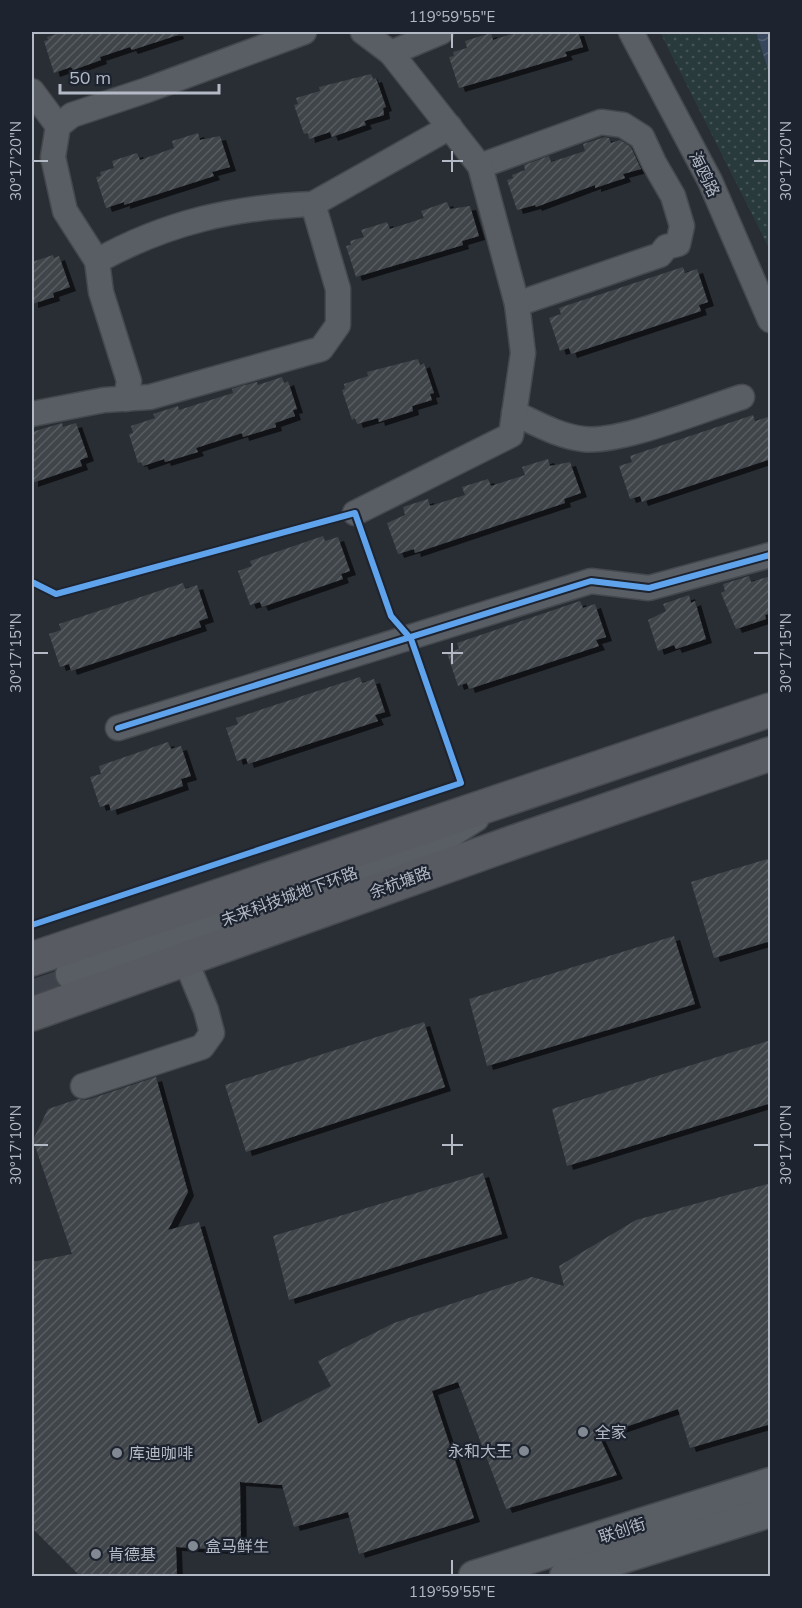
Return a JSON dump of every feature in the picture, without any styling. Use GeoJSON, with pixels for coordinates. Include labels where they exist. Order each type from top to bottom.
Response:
{"type":"FeatureCollection","features":[{"type":"Feature","properties":{"kind":"main road"},"geometry":{"type":"LineString","coordinates":[[32,959],[771,710]]}},
{"type":"Feature","properties":{"kind":"main road","name":"余杭塘路"},"geometry":{"type":"LineString","coordinates":[[32,1014],[514,842],[771,754]]}},
{"type":"Feature","properties":{"kind":"street"},"geometry":{"type":"LineString","coordinates":[[126,399],[129,381],[101,292],[97,261],[65,211],[52,157],[58,126],[72,115],[147,90],[303,32]]}},
{"type":"Feature","properties":{"kind":"street"},"geometry":{"type":"LineString","coordinates":[[355,513],[511,435],[523,353],[517,304],[480,166],[391,53],[363,32]]}},
{"type":"Feature","properties":{"kind":"street"},"geometry":{"type":"LineString","coordinates":[[391,53],[441,32]]}},
{"type":"Feature","properties":{"kind":"street","name":"海鸥路"},"geometry":{"type":"LineString","coordinates":[[631,32],[710,181],[771,320]]}},
{"type":"Feature","properties":{"kind":"street"},"geometry":{"type":"LineString","coordinates":[[32,91],[58,126]]}},
{"type":"Feature","properties":{"kind":"street"},"geometry":{"type":"LineString","coordinates":[[480,166],[601,122],[622,124],[642,137],[673,196],[682,226],[678,244],[666,248],[660,255],[517,304]]}},
{"type":"Feature","properties":{"kind":"street"},"geometry":{"type":"LineString","coordinates":[[97,261],[121,248],[214,213],[267,205],[313,204],[450,127]]}},
{"type":"Feature","properties":{"kind":"street"},"geometry":{"type":"LineString","coordinates":[[32,414],[48,409],[150,397],[321,349],[338,325],[338,289],[313,204]]}},
{"type":"Feature","properties":{"kind":"street"},"geometry":{"type":"LineString","coordinates":[[514,413],[558,433],[583,439],[609,439],[742,397]]}},
{"type":"Feature","properties":{"kind":"street"},"geometry":{"type":"LineString","coordinates":[[118,728],[591,581],[649,588],[771,555]]}},
{"type":"Feature","properties":{"kind":"street","name":"未来科技城地下环路"},"geometry":{"type":"LineString","coordinates":[[499,801],[429,846],[73,977],[438,853],[514,842]]}},
{"type":"Feature","properties":{"kind":"street"},"geometry":{"type":"LineString","coordinates":[[83,1086],[202,1047],[212,1033],[206,1010],[185,959]]}},
{"type":"Feature","properties":{"kind":"street","name":"联创街"},"geometry":{"type":"LineString","coordinates":[[474,1576],[771,1482]]}},
{"type":"Feature","properties":{"kind":"street","name":"联创街"},"geometry":{"type":"LineString","coordinates":[[565,1576],[771,1512]]}},
{"type":"Feature","properties":{"kind":"shaded area"},"geometry":{"type":"Polygon","coordinates":[[[660,32],[756,32],[770,76],[770,250],[660,32]]]}},
{"type":"Feature","properties":{"kind":"water"},"geometry":{"type":"Polygon","coordinates":[[[756,32],[770,32],[770,76],[756,32]]]}},
{"type":"Feature","properties":{"kind":"building"},"geometry":{"type":"Polygon","coordinates":[[[63,32],[177,32],[178,35],[132,50],[130,47],[100,57],[101,60],[73,70],[71,67],[54,73],[44,41],[48,40],[47,37],[63,32]]]}},
{"type":"Feature","properties":{"kind":"building"},"geometry":{"type":"Polygon","coordinates":[[[518,32],[578,32],[583,47],[565,52],[567,56],[459,88],[449,57],[454,56],[453,52],[467,48],[465,41],[491,33],[493,40],[518,32]]]}},
{"type":"Feature","properties":{"kind":"building"},"geometry":{"type":"Polygon","coordinates":[[[371,74],[373,79],[376,78],[386,107],[383,108],[384,115],[364,121],[366,125],[332,137],[330,132],[309,139],[308,133],[304,134],[294,105],[298,104],[296,98],[320,91],[319,87],[371,74]]]}},
{"type":"Feature","properties":{"kind":"building"},"geometry":{"type":"Polygon","coordinates":[[[198,133],[200,140],[220,136],[230,167],[212,172],[214,176],[124,205],[124,202],[106,208],[96,177],[101,176],[100,172],[114,168],[112,161],[137,153],[140,160],[174,148],[172,141],[198,133]]]}},
{"type":"Feature","properties":{"kind":"building"},"geometry":{"type":"Polygon","coordinates":[[[605,137],[609,138],[611,143],[620,140],[631,147],[641,169],[623,174],[625,178],[595,188],[595,185],[536,207],[535,205],[517,210],[507,180],[513,178],[512,175],[525,170],[524,165],[549,156],[551,162],[585,151],[583,144],[605,137]]]}},
{"type":"Feature","properties":{"kind":"building"},"geometry":{"type":"Polygon","coordinates":[[[447,202],[450,209],[470,206],[479,236],[462,241],[463,245],[356,277],[346,246],[351,245],[350,241],[364,237],[361,230],[387,222],[390,229],[424,218],[421,211],[447,202]]]}},
{"type":"Feature","properties":{"kind":"building"},"geometry":{"type":"Polygon","coordinates":[[[53,255],[54,258],[59,256],[70,287],[53,293],[54,297],[32,304],[32,262],[53,255]]]}},
{"type":"Feature","properties":{"kind":"building"},"geometry":{"type":"Polygon","coordinates":[[[683,267],[685,273],[697,269],[708,302],[699,305],[701,311],[571,354],[569,348],[560,351],[549,318],[561,314],[559,308],[683,267]]]}},
{"type":"Feature","properties":{"kind":"building"},"geometry":{"type":"Polygon","coordinates":[[[418,359],[420,365],[424,363],[434,393],[430,394],[432,400],[412,406],[413,411],[379,422],[378,418],[357,424],[355,418],[352,420],[342,390],[345,389],[344,384],[368,376],[367,372],[418,359]]]}},
{"type":"Feature","properties":{"kind":"building"},"geometry":{"type":"Polygon","coordinates":[[[282,377],[284,383],[288,381],[297,409],[293,410],[295,416],[275,423],[276,427],[243,437],[242,433],[196,448],[198,452],[165,462],[164,459],[143,466],[141,462],[138,463],[129,434],[133,433],[131,426],[155,418],[153,414],[178,406],[179,410],[233,393],[232,389],[237,387],[257,382],[258,385],[282,377]]]}},
{"type":"Feature","properties":{"kind":"building"},"geometry":{"type":"Polygon","coordinates":[[[753,415],[755,421],[768,417],[771,426],[771,459],[642,502],[640,496],[630,499],[619,466],[632,462],[630,456],[753,415]]]}},
{"type":"Feature","properties":{"kind":"building"},"geometry":{"type":"Polygon","coordinates":[[[62,423],[63,427],[76,423],[88,457],[80,460],[82,466],[32,483],[32,432],[62,423]]]}},
{"type":"Feature","properties":{"kind":"building"},"geometry":{"type":"Polygon","coordinates":[[[548,459],[550,466],[570,462],[581,493],[564,499],[565,503],[415,553],[414,549],[398,554],[387,523],[405,515],[403,507],[428,499],[430,506],[465,495],[462,487],[488,479],[491,486],[525,475],[522,467],[548,459]]]}},
{"type":"Feature","properties":{"kind":"building"},"geometry":{"type":"Polygon","coordinates":[[[323,536],[325,541],[338,537],[350,571],[341,574],[343,579],[262,607],[260,602],[250,605],[238,571],[252,566],[250,561],[323,536]]]}},
{"type":"Feature","properties":{"kind":"building"},"geometry":{"type":"Polygon","coordinates":[[[749,576],[751,582],[771,576],[771,613],[765,615],[766,619],[736,629],[721,593],[725,591],[723,584],[749,576]]]}},
{"type":"Feature","properties":{"kind":"building"},"geometry":{"type":"Polygon","coordinates":[[[183,583],[185,589],[197,585],[208,618],[199,621],[201,627],[71,671],[69,664],[60,667],[49,634],[61,630],[59,624],[183,583]]]}},
{"type":"Feature","properties":{"kind":"building"},"geometry":{"type":"Polygon","coordinates":[[[689,595],[691,603],[695,601],[706,639],[676,649],[674,645],[658,651],[648,620],[666,611],[663,604],[689,595]]]}},
{"type":"Feature","properties":{"kind":"building"},"geometry":{"type":"Polygon","coordinates":[[[580,601],[583,608],[595,604],[606,637],[596,640],[599,646],[469,689],[467,683],[458,686],[447,653],[459,649],[457,643],[580,601]]]}},
{"type":"Feature","properties":{"kind":"building"},"geometry":{"type":"Polygon","coordinates":[[[360,677],[362,683],[374,679],[385,712],[375,715],[378,721],[248,764],[246,758],[237,761],[226,728],[238,724],[236,718],[360,677]]]}},
{"type":"Feature","properties":{"kind":"building"},"geometry":{"type":"Polygon","coordinates":[[[168,742],[171,749],[181,746],[191,776],[181,779],[183,786],[111,811],[109,804],[100,807],[90,777],[101,774],[99,766],[168,742]]]}},
{"type":"Feature","properties":{"kind":"building"},"geometry":{"type":"Polygon","coordinates":[[[771,858],[771,941],[714,958],[691,882],[771,858]]]}},
{"type":"Feature","properties":{"kind":"building"},"geometry":{"type":"Polygon","coordinates":[[[674,936],[695,1004],[487,1066],[469,999],[674,936]]]}},
{"type":"Feature","properties":{"kind":"building"},"geometry":{"type":"Polygon","coordinates":[[[424,1022],[445,1087],[246,1152],[225,1085],[424,1022]]]}},
{"type":"Feature","properties":{"kind":"building"},"geometry":{"type":"Polygon","coordinates":[[[771,1040],[771,1103],[567,1166],[552,1109],[771,1040]]]}},
{"type":"Feature","properties":{"kind":"building"},"geometry":{"type":"Polygon","coordinates":[[[156,1077],[188,1192],[168,1230],[199,1222],[258,1424],[331,1386],[318,1361],[394,1323],[532,1277],[564,1286],[559,1266],[636,1220],[771,1183],[771,1424],[690,1448],[678,1409],[599,1436],[617,1475],[506,1509],[458,1382],[432,1391],[474,1518],[359,1554],[348,1512],[294,1527],[282,1485],[240,1482],[241,1551],[176,1547],[177,1576],[78,1574],[32,1528],[32,1262],[72,1254],[33,1140],[48,1109],[78,1099],[87,1100],[156,1077]]]}},
{"type":"Feature","properties":{"kind":"building"},"geometry":{"type":"Polygon","coordinates":[[[483,1173],[502,1234],[289,1300],[273,1236],[483,1173]]]}},
{"type":"Feature","properties":{"kind":"tunnel"},"geometry":{"type":"LineString","coordinates":[[32,995],[74,981]]}},
{"type":"Feature","properties":{"kind":"cycle path"},"geometry":{"type":"LineString","coordinates":[[32,582],[56,594],[355,513],[391,616],[411,639],[461,783],[32,925]]}},
{"type":"Feature","properties":{"kind":"cycle path"},"geometry":{"type":"LineString","coordinates":[[118,728],[591,581],[649,588],[770,555]]}},
{"type":"Feature","properties":{"kind":"place","name":"全家"},"geometry":{"type":"Point","coordinates":[583,1432]}},
{"type":"Feature","properties":{"kind":"place","name":"永和大王"},"geometry":{"type":"Point","coordinates":[524,1451]}},
{"type":"Feature","properties":{"kind":"place","name":"库迪咖啡"},"geometry":{"type":"Point","coordinates":[117,1453]}},
{"type":"Feature","properties":{"kind":"place","name":"盒马鲜生"},"geometry":{"type":"Point","coordinates":[193,1546]}},
{"type":"Feature","properties":{"kind":"place","name":"肯德基"},"geometry":{"type":"Point","coordinates":[96,1554]}}]}
